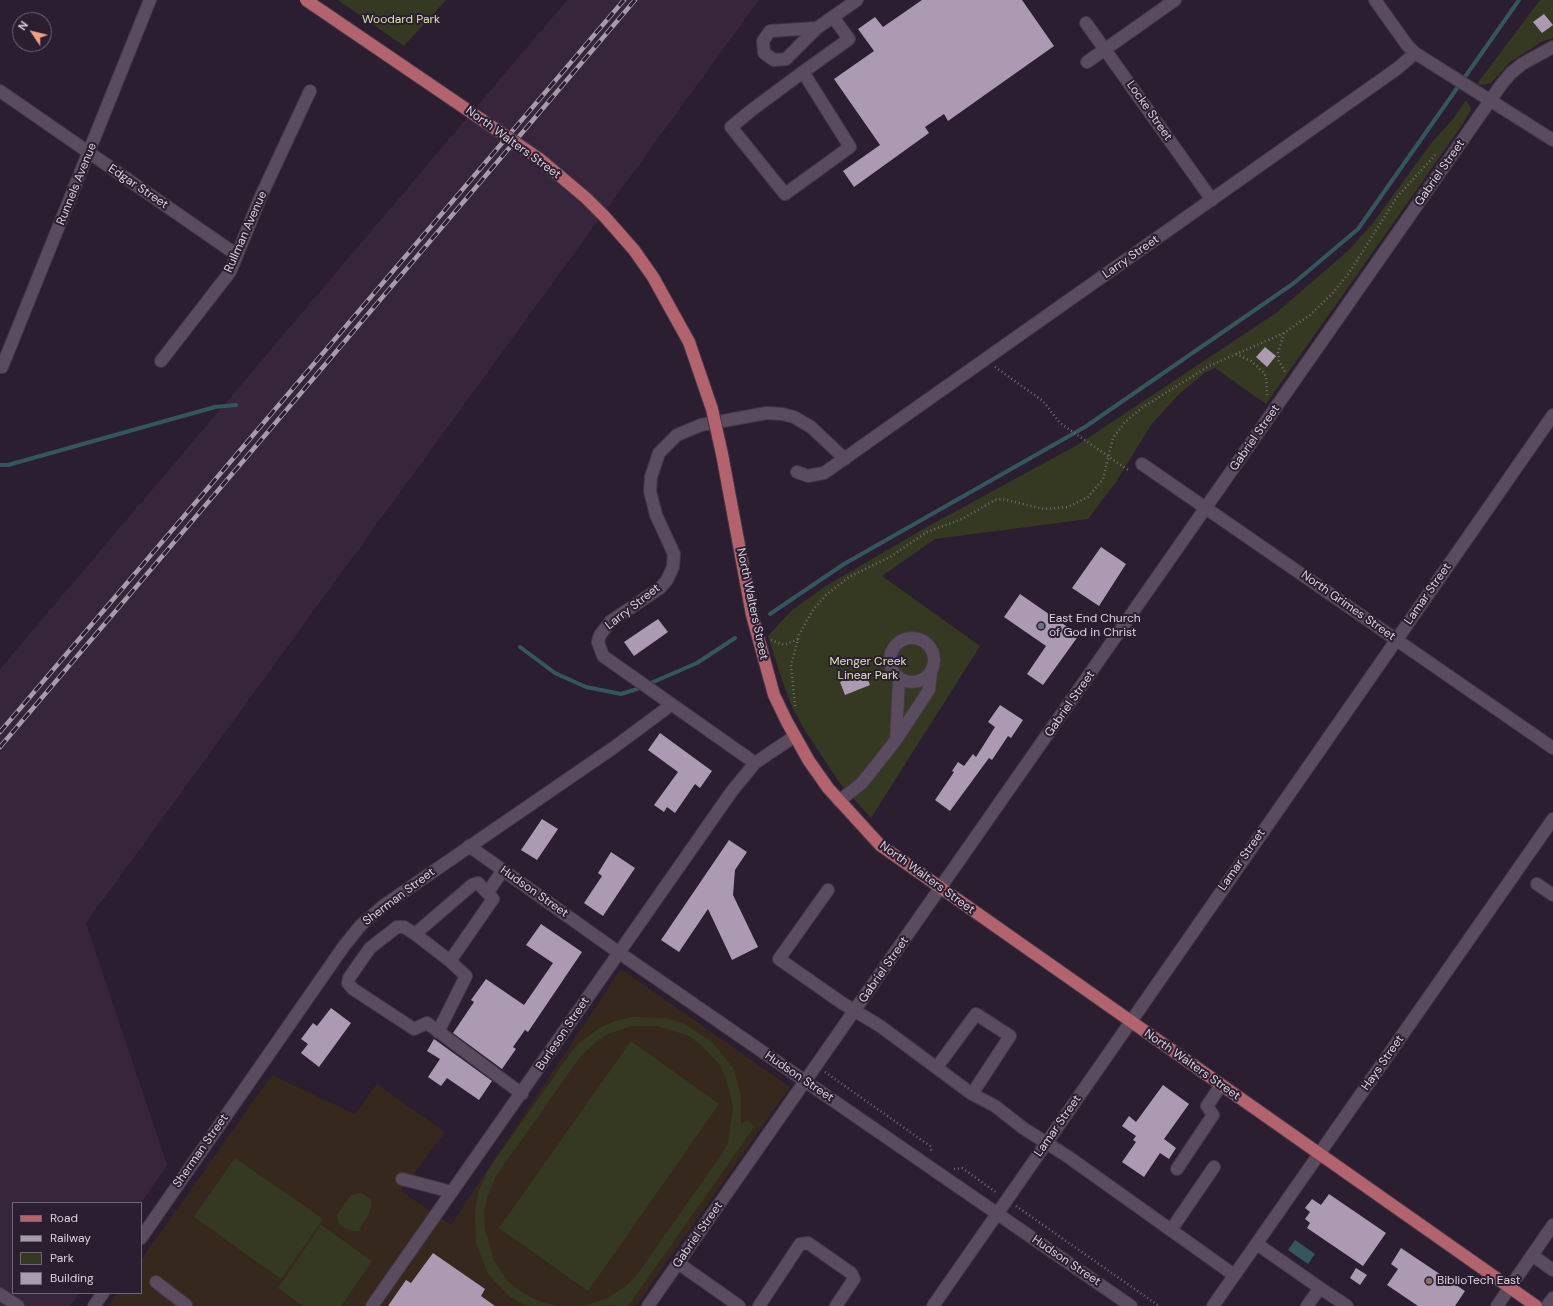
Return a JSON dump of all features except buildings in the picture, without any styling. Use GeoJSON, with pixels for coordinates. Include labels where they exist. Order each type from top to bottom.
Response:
{"type":"FeatureCollection","features":[{"type":"Feature","properties":{"kind":"main road","name":"North Walters Street"},"geometry":{"type":"LineString","coordinates":[[306,0],[536,157],[586,198],[605,217],[634,250],[653,277],[689,342],[712,409],[722,454],[754,628],[774,695],[809,761],[839,801],[880,845],[1319,1155],[1536,1306]]}},
{"type":"Feature","properties":{"kind":"street","name":"Runnels Avenue"},"geometry":{"type":"LineString","coordinates":[[2,367],[150,0]]}},
{"type":"Feature","properties":{"kind":"street"},"geometry":{"type":"LineString","coordinates":[[818,28],[857,0]]}},
{"type":"Feature","properties":{"kind":"street"},"geometry":{"type":"LineString","coordinates":[[1087,62],[1175,0]]}},
{"type":"Feature","properties":{"kind":"street"},"geometry":{"type":"LineString","coordinates":[[1375,0],[1407,45],[1415,53],[1490,102],[1553,140]]}},
{"type":"Feature","properties":{"kind":"street"},"geometry":{"type":"LineString","coordinates":[[803,72],[850,147],[786,194],[731,127],[753,109],[803,72],[849,39],[833,17]]}},
{"type":"Feature","properties":{"kind":"street","name":"Locke Street"},"geometry":{"type":"LineString","coordinates":[[1086,23],[1212,200]]}},
{"type":"Feature","properties":{"kind":"street","name":"Gabriel Street"},"geometry":{"type":"LineString","coordinates":[[648,1306],[1490,102],[1511,73],[1536,55],[1553,47]]}},
{"type":"Feature","properties":{"kind":"street","name":"Larry Street"},"geometry":{"type":"LineString","coordinates":[[797,472],[808,476],[824,474],[1398,68],[1415,53]]}},
{"type":"Feature","properties":{"kind":"street","name":"Edgar Street"},"geometry":{"type":"LineString","coordinates":[[0,91],[238,255]]}},
{"type":"Feature","properties":{"kind":"street","name":"Rullman Avenue"},"geometry":{"type":"LineString","coordinates":[[161,361],[223,282],[238,255],[261,196],[310,91]]}},
{"type":"Feature","properties":{"kind":"street","name":"Larry Street"},"geometry":{"type":"LineString","coordinates":[[671,705],[603,656],[598,642],[606,626],[660,588],[667,580],[673,567],[674,554],[656,515],[650,491],[651,477],[656,460],[666,445],[677,435],[701,425],[766,413],[782,414],[811,427],[845,459]]}},
{"type":"Feature","properties":{"kind":"street","name":"Lamar Street"},"geometry":{"type":"LineString","coordinates":[[933,1306],[1396,639],[1553,416]]}},
{"type":"Feature","properties":{"kind":"street","name":"North Grimes Street"},"geometry":{"type":"LineString","coordinates":[[1142,464],[1553,748]]}},
{"type":"Feature","properties":{"kind":"street"},"geometry":{"type":"LineString","coordinates":[[839,801],[862,783],[896,740],[929,690],[934,657],[928,644],[922,640],[907,638],[894,646],[891,652],[890,667],[899,679],[906,682],[920,681],[931,672]]}},
{"type":"Feature","properties":{"kind":"street"},"geometry":{"type":"LineString","coordinates":[[896,740],[899,679]]}},
{"type":"Feature","properties":{"kind":"street"},"geometry":{"type":"LineString","coordinates":[[671,705],[755,763]]}},
{"type":"Feature","properties":{"kind":"street","name":"Sherman Street"},"geometry":{"type":"LineString","coordinates":[[142,1237],[335,959],[361,925],[384,906],[613,748],[671,705]]}},
{"type":"Feature","properties":{"kind":"street","name":"Burleson Street"},"geometry":{"type":"LineString","coordinates":[[372,1306],[522,1094],[618,952],[732,791],[755,763],[795,736]]}},
{"type":"Feature","properties":{"kind":"street","name":"Hays Street"},"geometry":{"type":"LineString","coordinates":[[1212,1306],[1257,1244],[1553,819]]}},
{"type":"Feature","properties":{"kind":"street","name":"Hudson Street"},"geometry":{"type":"LineString","coordinates":[[469,846],[618,952],[1131,1306]]}},
{"type":"Feature","properties":{"kind":"street"},"geometry":{"type":"LineString","coordinates":[[488,892],[503,870]]}},
{"type":"Feature","properties":{"kind":"street"},"geometry":{"type":"LineString","coordinates":[[415,934],[475,882],[488,892],[493,899],[491,903],[450,961]]}},
{"type":"Feature","properties":{"kind":"street"},"geometry":{"type":"LineString","coordinates":[[1537,884],[1553,895]]}},
{"type":"Feature","properties":{"kind":"street"},"geometry":{"type":"LineString","coordinates":[[828,890],[779,959],[842,1003],[856,1010],[937,1067],[972,1094],[995,1106],[1023,1128],[1047,1142],[1234,1275]]}},
{"type":"Feature","properties":{"kind":"street"},"geometry":{"type":"LineString","coordinates":[[438,1032],[466,976],[450,961],[415,934],[404,927],[396,927],[370,948],[349,978],[348,983],[353,989],[414,1029],[427,1024],[522,1094]]}},
{"type":"Feature","properties":{"kind":"street"},"geometry":{"type":"LineString","coordinates":[[937,1067],[976,1014],[1010,1036],[972,1094]]}},
{"type":"Feature","properties":{"kind":"street"},"geometry":{"type":"LineString","coordinates":[[1177,1169],[1213,1115],[1207,1106],[1221,1085]]}},
{"type":"Feature","properties":{"kind":"street"},"geometry":{"type":"LineString","coordinates":[[1171,1230],[1214,1167]]}},
{"type":"Feature","properties":{"kind":"street"},"geometry":{"type":"LineString","coordinates":[[402,1179],[452,1192]]}},
{"type":"Feature","properties":{"kind":"street"},"geometry":{"type":"LineString","coordinates":[[1497,1306],[1553,1225]]}},
{"type":"Feature","properties":{"kind":"street"},"geometry":{"type":"LineString","coordinates":[[759,1306],[800,1244],[808,1243],[851,1273],[854,1279],[836,1306]]}},
{"type":"Feature","properties":{"kind":"street"},"geometry":{"type":"LineString","coordinates":[[1257,1244],[1347,1306]]}},
{"type":"Feature","properties":{"kind":"street"},"geometry":{"type":"LineString","coordinates":[[1532,1255],[1553,1270]]}},
{"type":"Feature","properties":{"kind":"street"},"geometry":{"type":"LineString","coordinates":[[678,1264],[739,1306]]}},
{"type":"Feature","properties":{"kind":"street"},"geometry":{"type":"LineString","coordinates":[[156,1282],[186,1306]]}},
{"type":"Feature","properties":{"kind":"street"},"geometry":{"type":"LineString","coordinates":[[1307,1306],[1320,1288]]}},
{"type":"Feature","properties":{"kind":"street"},"geometry":{"type":"LineString","coordinates":[[0,1294],[18,1306]]}},
{"type":"Feature","properties":{"kind":"street"},"geometry":{"type":"LineString","coordinates":[[94,1306],[102,1294]]}},
{"type":"Feature","properties":{"kind":"street"},"geometry":{"type":"LineString","coordinates":[[1547,1306],[1553,1298]]}},
{"type":"Feature","properties":{"kind":"path"},"geometry":{"type":"LineString","coordinates":[[795,709],[791,665],[798,638],[813,610],[826,595],[849,577],[890,557],[927,532],[962,519],[995,500],[1002,499],[1044,509],[1068,507],[1088,497],[1103,479],[1108,456],[1118,430],[1143,407],[1209,366],[1284,333],[1310,315],[1332,294],[1349,273],[1397,197],[1440,149]]}},
{"type":"Feature","properties":{"kind":"path"},"geometry":{"type":"LineString","coordinates":[[1284,333],[1278,352],[1279,361],[1286,373]]}},
{"type":"Feature","properties":{"kind":"path"},"geometry":{"type":"LineString","coordinates":[[1236,354],[1251,361],[1262,371],[1266,383],[1266,402]]}},
{"type":"Feature","properties":{"kind":"path"},"geometry":{"type":"LineString","coordinates":[[995,366],[1043,401],[1060,423],[1128,470]]}},
{"type":"Feature","properties":{"kind":"path"},"geometry":{"type":"LineString","coordinates":[[771,640],[784,645],[789,644],[798,638]]}},
{"type":"Feature","properties":{"kind":"path"},"geometry":{"type":"LineString","coordinates":[[817,1066],[930,1146],[933,1156]]}},
{"type":"Feature","properties":{"kind":"path"},"geometry":{"type":"LineString","coordinates":[[951,1169],[962,1168],[1159,1306]]}},
{"type":"Feature","properties":{"kind":"shaded area"},"geometry":{"type":"Polygon","coordinates":[[[567,0],[759,0],[86,923],[167,1165],[142,1202],[12,1202],[12,1294],[78,1294],[70,1306],[0,1306],[0,669],[567,0]]]}},
{"type":"Feature","properties":{"kind":"shaded area"},"geometry":{"type":"Polygon","coordinates":[[[621,969],[790,1087],[636,1306],[108,1306],[117,1294],[142,1294],[142,1259],[272,1075],[355,1114],[377,1084],[445,1132],[401,1191],[451,1225],[621,969]]]}},
{"type":"Feature","properties":{"kind":"shaded area"},"geometry":{"type":"Polygon","coordinates":[[[1295,1240],[1315,1254],[1308,1264],[1288,1250],[1295,1240]]]}},
{"type":"Feature","properties":{"kind":"green space","name":"Woodard Park"},"geometry":{"type":"Polygon","coordinates":[[[338,0],[446,0],[404,46],[338,0]]]}},
{"type":"Feature","properties":{"kind":"green space"},"geometry":{"type":"Polygon","coordinates":[[[1540,0],[1553,0],[1553,38],[1543,41],[1510,62],[1491,83],[1481,85],[1477,84],[1540,0]]]}},
{"type":"Feature","properties":{"kind":"green space","name":"Menger Creek Linear Park"},"geometry":{"type":"Polygon","coordinates":[[[1466,100],[1471,108],[1460,128],[1266,404],[1215,368],[1206,372],[1180,393],[1151,425],[1116,482],[1088,519],[935,539],[882,576],[980,646],[871,818],[839,782],[804,729],[793,709],[768,636],[792,610],[826,586],[925,528],[1079,444],[1276,313],[1349,250],[1373,223],[1432,142],[1453,119],[1466,100]]]}},
{"type":"Feature","properties":{"kind":"green space"},"geometry":{"type":"Polygon","coordinates":[[[633,1017],[666,1018],[684,1024],[711,1041],[733,1068],[741,1096],[741,1125],[746,1120],[755,1126],[628,1306],[583,1306],[606,1299],[626,1286],[636,1276],[722,1154],[728,1142],[733,1108],[727,1081],[720,1065],[701,1045],[687,1035],[657,1026],[632,1026],[608,1034],[597,1041],[580,1057],[496,1176],[488,1195],[484,1211],[485,1229],[493,1258],[500,1271],[510,1283],[524,1294],[541,1302],[558,1306],[526,1306],[510,1297],[488,1274],[476,1243],[475,1211],[478,1193],[488,1170],[579,1043],[601,1027],[615,1021],[633,1017]]]}},
{"type":"Feature","properties":{"kind":"green space"},"geometry":{"type":"Polygon","coordinates":[[[631,1041],[719,1104],[588,1291],[499,1228],[631,1041]]]}},
{"type":"Feature","properties":{"kind":"green space"},"geometry":{"type":"Polygon","coordinates":[[[235,1158],[323,1219],[281,1279],[194,1217],[235,1158]]]}},
{"type":"Feature","properties":{"kind":"green space"},"geometry":{"type":"Polygon","coordinates":[[[361,1193],[371,1199],[371,1209],[359,1231],[353,1231],[341,1226],[338,1222],[337,1215],[351,1195],[361,1193]]]}},
{"type":"Feature","properties":{"kind":"green space"},"geometry":{"type":"Polygon","coordinates":[[[321,1225],[372,1261],[341,1306],[303,1306],[278,1288],[321,1225]]]}},
{"type":"Feature","properties":{"kind":"waterway"},"geometry":{"type":"LineString","coordinates":[[770,614],[844,564],[1085,427],[1294,283],[1358,229],[1519,0]]}},
{"type":"Feature","properties":{"kind":"waterway"},"geometry":{"type":"LineString","coordinates":[[0,465],[8,465],[215,407],[236,405]]}},
{"type":"Feature","properties":{"kind":"waterway"},"geometry":{"type":"LineString","coordinates":[[520,647],[555,673],[586,687],[621,694],[637,689],[697,663],[735,638]]}},
{"type":"Feature","properties":{"kind":"railway"},"geometry":{"type":"LineString","coordinates":[[0,732],[624,0]]}},
{"type":"Feature","properties":{"kind":"railway"},"geometry":{"type":"LineString","coordinates":[[0,747],[635,0]]}},
{"type":"Feature","properties":{"kind":"place","name":"East End Church of God in Christ"},"geometry":{"type":"Point","coordinates":[1041,626]}},
{"type":"Feature","properties":{"kind":"place","name":"BiblioTech East"},"geometry":{"type":"Point","coordinates":[1429,1281]}}]}
